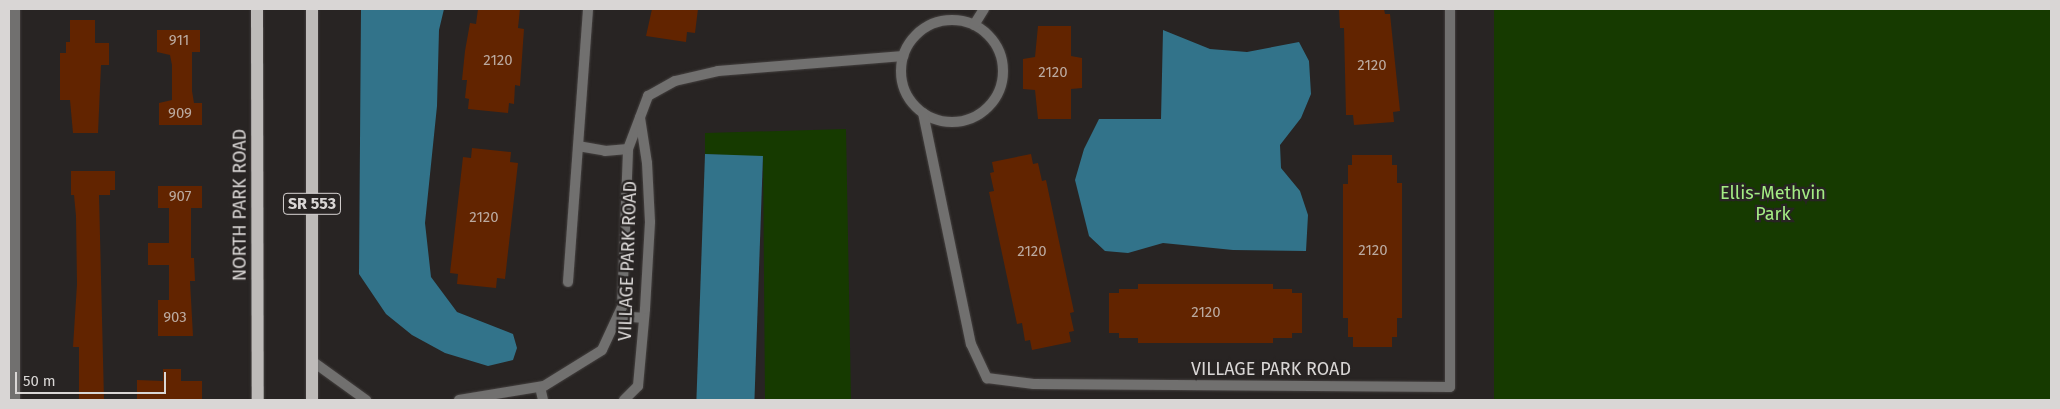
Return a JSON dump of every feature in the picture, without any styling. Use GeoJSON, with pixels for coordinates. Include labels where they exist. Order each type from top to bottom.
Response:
{"type":"FeatureCollection","features":[{"type":"Feature","properties":{"kind":"main road","name":"NORTH PARK ROAD"},"geometry":{"type":"LineString","coordinates":[[256,9],[258,400]]}},
{"type":"Feature","properties":{"kind":"main road","name":"SR 553"},"geometry":{"type":"LineString","coordinates":[[312,9],[312,400]]}},
{"type":"Feature","properties":{"kind":"street"},"geometry":{"type":"LineString","coordinates":[[15,9],[15,400]]}},
{"type":"Feature","properties":{"kind":"street"},"geometry":{"type":"LineString","coordinates":[[568,282],[588,9]]}},
{"type":"Feature","properties":{"kind":"street"},"geometry":{"type":"LineString","coordinates":[[974,25],[984,9]]}},
{"type":"Feature","properties":{"kind":"street","name":"VILLAGE PARK ROAD"},"geometry":{"type":"LineString","coordinates":[[923,113],[972,344],[987,378],[1034,384],[1450,387],[1450,9]]}},
{"type":"Feature","properties":{"kind":"street"},"geometry":{"type":"LineString","coordinates":[[948,19],[974,25],[993,40],[1001,55],[1004,71],[1001,88],[993,103],[980,114],[965,121],[948,122],[923,113],[906,95],[900,79],[903,56],[918,32],[932,23],[948,19]]}},
{"type":"Feature","properties":{"kind":"street","name":"VILLAGE PARK ROAD"},"geometry":{"type":"LineString","coordinates":[[459,400],[540,387],[602,350],[622,307],[628,149],[648,96],[675,81],[718,71],[903,56]]}},
{"type":"Feature","properties":{"kind":"street","name":"VILLAGE PARK ROAD"},"geometry":{"type":"LineString","coordinates":[[624,400],[638,386],[650,222],[647,163],[640,118]]}},
{"type":"Feature","properties":{"kind":"street"},"geometry":{"type":"LineString","coordinates":[[578,146],[604,151],[628,149]]}},
{"type":"Feature","properties":{"kind":"street"},"geometry":{"type":"LineString","coordinates":[[618,316],[644,318]]}},
{"type":"Feature","properties":{"kind":"street"},"geometry":{"type":"LineString","coordinates":[[312,361],[366,400]]}},
{"type":"Feature","properties":{"kind":"street"},"geometry":{"type":"LineString","coordinates":[[540,387],[543,400]]}},
{"type":"Feature","properties":{"kind":"green space","name":"Ellis-Methvin Park"},"geometry":{"type":"Polygon","coordinates":[[[1494,9],[2051,9],[2051,400],[1494,400],[1494,9]]]}},
{"type":"Feature","properties":{"kind":"green space"},"geometry":{"type":"Polygon","coordinates":[[[846,129],[851,400],[765,400],[763,157],[705,154],[705,133],[846,129]]]}},
{"type":"Feature","properties":{"kind":"water"},"geometry":{"type":"Polygon","coordinates":[[[361,9],[444,9],[439,30],[437,106],[425,223],[431,277],[457,312],[513,334],[517,348],[513,360],[488,366],[445,353],[412,335],[386,314],[359,274],[361,9]]]}},
{"type":"Feature","properties":{"kind":"water"},"geometry":{"type":"Polygon","coordinates":[[[1163,30],[1210,49],[1247,52],[1299,42],[1309,61],[1311,94],[1301,118],[1280,145],[1281,168],[1300,191],[1308,215],[1306,251],[1233,250],[1163,243],[1128,253],[1105,251],[1089,236],[1075,180],[1084,149],[1099,119],[1161,119],[1163,30]]]}},
{"type":"Feature","properties":{"kind":"water"},"geometry":{"type":"Polygon","coordinates":[[[705,154],[763,156],[754,400],[696,400],[705,154]]]}},
{"type":"Feature","properties":{"kind":"building"},"geometry":{"type":"Polygon","coordinates":[[[478,9],[520,9],[518,28],[524,29],[520,86],[515,85],[514,104],[509,103],[508,113],[468,109],[469,99],[465,98],[467,80],[462,80],[470,23],[476,24],[478,9]]]}},
{"type":"Feature","properties":{"kind":"building"},"geometry":{"type":"Polygon","coordinates":[[[652,9],[698,9],[695,33],[687,32],[686,42],[646,36],[652,9]]]}},
{"type":"Feature","properties":{"kind":"building"},"geometry":{"type":"Polygon","coordinates":[[[1339,9],[1384,9],[1385,14],[1390,14],[1400,111],[1393,112],[1394,122],[1354,125],[1353,115],[1346,115],[1344,28],[1340,28],[1339,9]]]}},
{"type":"Feature","properties":{"kind":"building"},"geometry":{"type":"Polygon","coordinates":[[[70,20],[95,20],[95,43],[109,43],[109,65],[101,65],[98,133],[73,133],[70,100],[60,100],[60,53],[66,53],[66,42],[70,42],[70,20]]]}},
{"type":"Feature","properties":{"kind":"building"},"geometry":{"type":"Polygon","coordinates":[[[1038,26],[1071,26],[1071,56],[1082,58],[1082,88],[1071,89],[1071,119],[1038,119],[1035,90],[1023,89],[1023,59],[1035,57],[1038,26]]]}},
{"type":"Feature","properties":{"kind":"building"},"geometry":{"type":"Polygon","coordinates":[[[157,30],[200,30],[200,52],[192,52],[192,91],[194,103],[202,103],[202,125],[159,125],[159,103],[172,100],[172,65],[170,55],[157,52],[157,30]]]}},
{"type":"Feature","properties":{"kind":"building"},"geometry":{"type":"Polygon","coordinates":[[[472,148],[511,152],[510,162],[518,163],[505,279],[497,278],[496,288],[457,284],[458,274],[450,273],[463,157],[471,158],[472,148]]]}},
{"type":"Feature","properties":{"kind":"building"},"geometry":{"type":"Polygon","coordinates":[[[1031,154],[1033,164],[1038,163],[1042,181],[1046,180],[1074,312],[1070,313],[1074,331],[1069,332],[1071,342],[1032,350],[1030,340],[1025,341],[1022,323],[1017,324],[989,192],[994,191],[990,173],[994,172],[992,162],[1031,154]]]}},
{"type":"Feature","properties":{"kind":"building"},"geometry":{"type":"Polygon","coordinates":[[[1352,155],[1392,155],[1392,165],[1397,165],[1397,183],[1402,183],[1402,318],[1397,318],[1397,337],[1392,337],[1392,347],[1353,347],[1353,337],[1348,337],[1348,318],[1343,318],[1343,184],[1348,184],[1348,165],[1352,165],[1352,155]]]}},
{"type":"Feature","properties":{"kind":"building"},"geometry":{"type":"Polygon","coordinates":[[[71,171],[115,171],[115,190],[110,190],[110,195],[99,195],[104,400],[79,400],[79,347],[73,347],[77,284],[76,216],[74,195],[71,195],[71,171]]]}},
{"type":"Feature","properties":{"kind":"building"},"geometry":{"type":"Polygon","coordinates":[[[158,186],[202,186],[202,208],[191,208],[191,258],[194,258],[195,281],[190,281],[193,336],[158,336],[158,300],[169,300],[169,265],[148,265],[148,243],[169,243],[169,208],[158,208],[158,186]]]}},
{"type":"Feature","properties":{"kind":"building"},"geometry":{"type":"Polygon","coordinates":[[[1138,284],[1273,284],[1273,289],[1292,289],[1292,293],[1302,293],[1302,333],[1292,333],[1292,338],[1273,338],[1273,343],[1138,343],[1138,338],[1119,338],[1119,333],[1109,333],[1109,293],[1119,293],[1119,289],[1138,289],[1138,284]]]}},
{"type":"Feature","properties":{"kind":"building"},"geometry":{"type":"Polygon","coordinates":[[[163,369],[181,369],[181,381],[202,381],[202,400],[137,400],[137,380],[163,381],[163,369]]]}}]}
